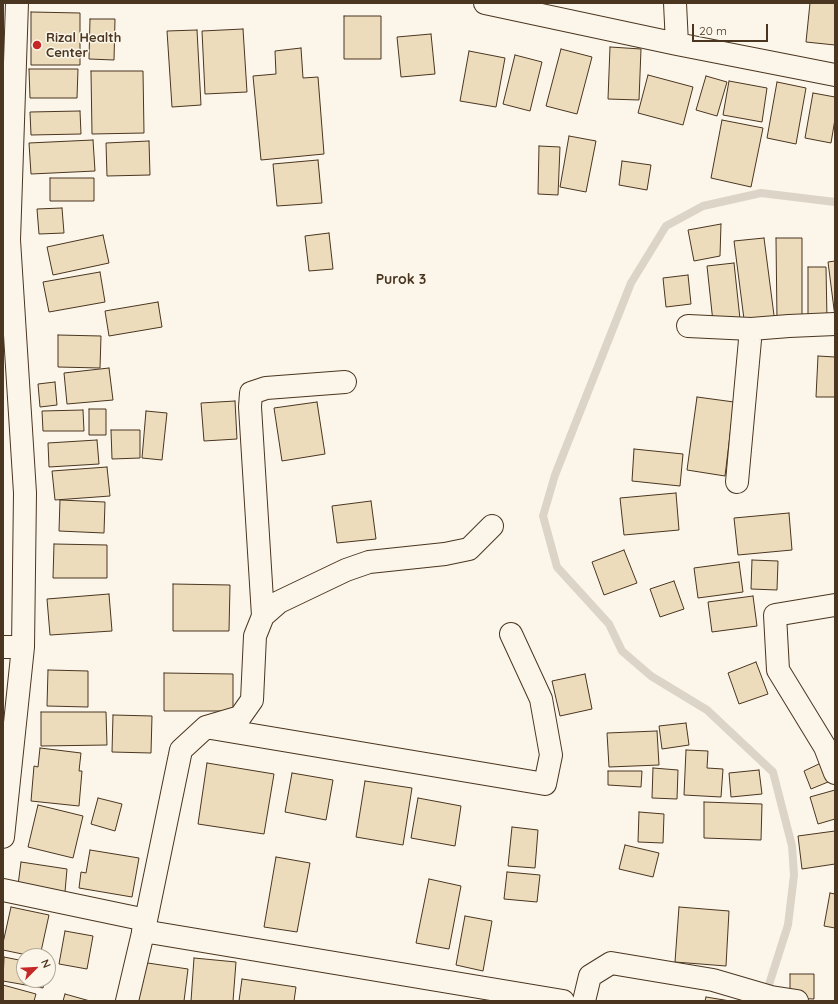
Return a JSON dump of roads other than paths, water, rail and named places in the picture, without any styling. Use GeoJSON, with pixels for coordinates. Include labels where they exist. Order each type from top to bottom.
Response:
{"type":"FeatureCollection","features":[{"type":"Feature","properties":{"kind":"street"},"geometry":{"type":"LineString","coordinates":[[3,837],[13,648],[25,493],[9,240],[17,3]]}},
{"type":"Feature","properties":{"kind":"street"},"geometry":{"type":"LineString","coordinates":[[484,3],[677,44],[835,75]]}},
{"type":"Feature","properties":{"kind":"street"},"geometry":{"type":"LineString","coordinates":[[675,3],[677,44]]}},
{"type":"Feature","properties":{"kind":"street"},"geometry":{"type":"LineString","coordinates":[[688,326],[751,329],[835,324]]}},
{"type":"Feature","properties":{"kind":"street"},"geometry":{"type":"LineString","coordinates":[[737,482],[751,329]]}},
{"type":"Feature","properties":{"kind":"street"},"geometry":{"type":"LineString","coordinates":[[127,1001],[181,750],[206,727],[240,717],[252,700],[255,636],[263,616],[250,407],[252,393],[266,388],[346,382]]}},
{"type":"Feature","properties":{"kind":"street"},"geometry":{"type":"LineString","coordinates":[[263,616],[279,602],[346,570],[369,562],[445,554],[468,549],[492,526]]}},
{"type":"Feature","properties":{"kind":"street"},"geometry":{"type":"LineString","coordinates":[[835,605],[775,615],[778,670],[825,747],[835,773]]}},
{"type":"Feature","properties":{"kind":"street"},"geometry":{"type":"LineString","coordinates":[[206,727],[545,784],[552,755],[541,699],[511,634]]}},
{"type":"Feature","properties":{"kind":"street"},"geometry":{"type":"LineString","coordinates":[[3,890],[144,925],[563,1001]]}},
{"type":"Feature","properties":{"kind":"street"},"geometry":{"type":"LineString","coordinates":[[584,1001],[590,976],[611,963],[713,980],[771,997],[797,1001]]}},
{"type":"Feature","properties":{"kind":"waterway"},"geometry":{"type":"LineString","coordinates":[[766,994],[788,925],[794,875],[792,846],[773,772],[707,710],[651,676],[622,651],[609,624],[557,567],[543,516],[555,475],[631,283],[666,226],[703,206],[761,193],[835,202]]}},
{"type":"Feature","properties":{"kind":"place","name":"Rizal Health Center"},"geometry":{"type":"Point","coordinates":[37,45]}},
{"type":"Feature","properties":{"kind":"district","name":"Purok 3"},"geometry":{"type":"Point","coordinates":[401,280]}}]}
